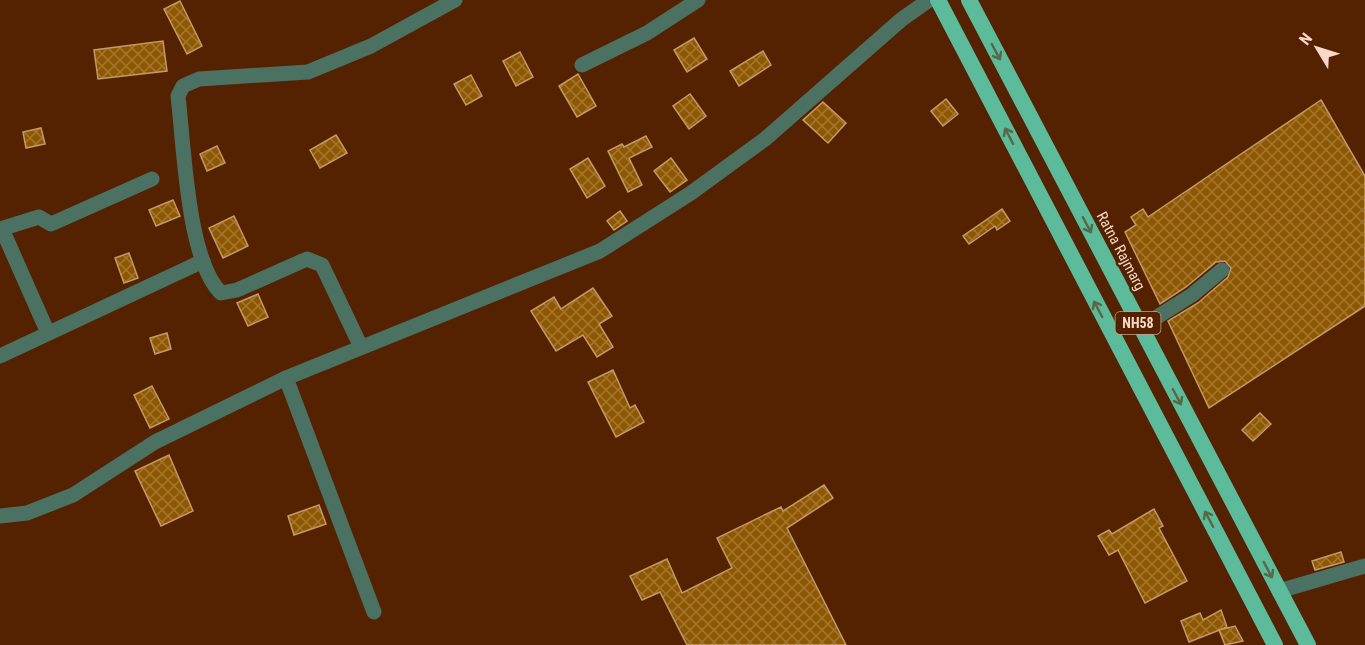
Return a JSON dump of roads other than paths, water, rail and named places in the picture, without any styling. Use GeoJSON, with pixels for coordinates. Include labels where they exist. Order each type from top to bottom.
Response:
{"type":"FeatureCollection","features":[{"type":"Feature","properties":{"kind":"highway","name":"NH58"},"geometry":{"type":"LineString","coordinates":[[938,0],[1275,645]]}},
{"type":"Feature","properties":{"kind":"highway","name":"Ratna Rajmarg"},"geometry":{"type":"LineString","coordinates":[[969,0],[1308,645]]}},
{"type":"Feature","properties":{"kind":"street"},"geometry":{"type":"LineString","coordinates":[[361,347],[322,264],[307,259],[237,291],[221,294],[209,282],[193,224],[178,96],[183,86],[199,79],[308,72],[371,46],[455,0]]}},
{"type":"Feature","properties":{"kind":"street"},"geometry":{"type":"LineString","coordinates":[[582,65],[647,33],[698,0]]}},
{"type":"Feature","properties":{"kind":"street"},"geometry":{"type":"LineString","coordinates":[[0,516],[27,513],[73,495],[155,442],[286,378],[600,251],[691,193],[765,139],[928,0]]}},
{"type":"Feature","properties":{"kind":"street"},"geometry":{"type":"LineString","coordinates":[[48,333],[1,229],[39,217],[51,224],[152,179]]}},
{"type":"Feature","properties":{"kind":"street"},"geometry":{"type":"LineString","coordinates":[[0,356],[203,261]]}},
{"type":"Feature","properties":{"kind":"street"},"geometry":{"type":"LineString","coordinates":[[1141,327],[1192,295],[1222,270]]}},
{"type":"Feature","properties":{"kind":"street"},"geometry":{"type":"LineString","coordinates":[[286,378],[374,612]]}},
{"type":"Feature","properties":{"kind":"street"},"geometry":{"type":"LineString","coordinates":[[1279,591],[1365,566]]}}]}
